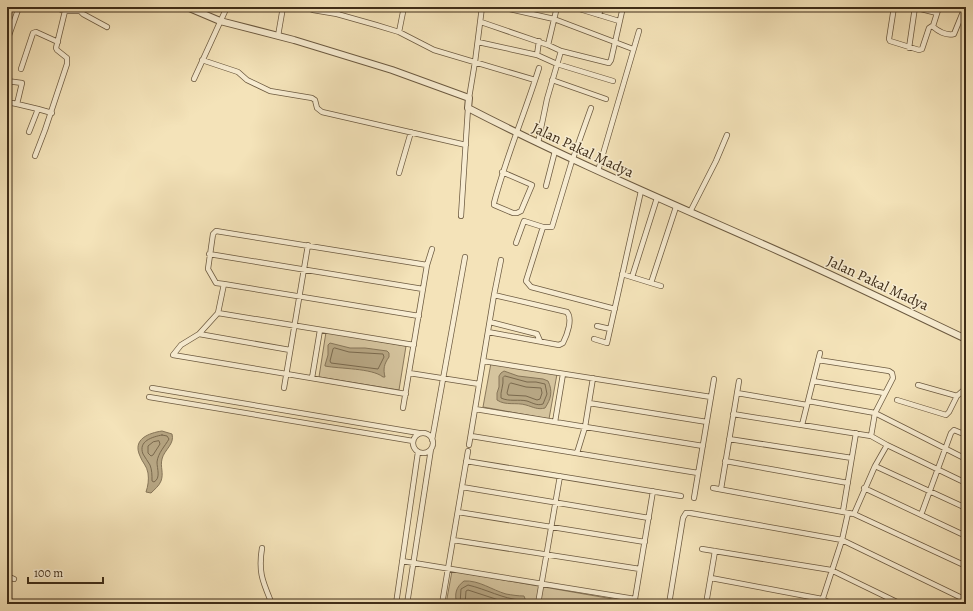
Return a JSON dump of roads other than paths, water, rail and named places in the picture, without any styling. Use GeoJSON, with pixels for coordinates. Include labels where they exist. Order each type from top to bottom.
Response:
{"type":"FeatureCollection","features":[{"type":"Feature","properties":{"kind":"street"},"geometry":{"type":"LineString","coordinates":[[7,41],[19,7]]}},
{"type":"Feature","properties":{"kind":"street"},"geometry":{"type":"LineString","coordinates":[[53,7],[65,11],[81,9],[84,14],[107,27]]}},
{"type":"Feature","properties":{"kind":"street"},"geometry":{"type":"LineString","coordinates":[[187,7],[220,21],[294,40],[392,70],[469,98]]}},
{"type":"Feature","properties":{"kind":"street"},"geometry":{"type":"LineString","coordinates":[[194,79],[227,7]]}},
{"type":"Feature","properties":{"kind":"street"},"geometry":{"type":"LineString","coordinates":[[278,36],[283,7]]}},
{"type":"Feature","properties":{"kind":"street"},"geometry":{"type":"LineString","coordinates":[[305,7],[376,24],[398,32],[434,50],[535,80]]}},
{"type":"Feature","properties":{"kind":"street"},"geometry":{"type":"LineString","coordinates":[[337,14],[339,7]]}},
{"type":"Feature","properties":{"kind":"street"},"geometry":{"type":"LineString","coordinates":[[398,32],[404,7]]}},
{"type":"Feature","properties":{"kind":"street"},"geometry":{"type":"LineString","coordinates":[[461,216],[469,98],[476,62],[482,7]]}},
{"type":"Feature","properties":{"kind":"street"},"geometry":{"type":"LineString","coordinates":[[501,7],[554,19],[633,49]]}},
{"type":"Feature","properties":{"kind":"street"},"geometry":{"type":"LineString","coordinates":[[548,45],[557,7]]}},
{"type":"Feature","properties":{"kind":"street"},"geometry":{"type":"LineString","coordinates":[[576,7],[620,21]]}},
{"type":"Feature","properties":{"kind":"street"},"geometry":{"type":"LineString","coordinates":[[599,15],[601,7]]}},
{"type":"Feature","properties":{"kind":"street"},"geometry":{"type":"LineString","coordinates":[[481,22],[539,41],[561,51],[609,63],[611,60],[623,7]]}},
{"type":"Feature","properties":{"kind":"street"},"geometry":{"type":"LineString","coordinates":[[894,7],[889,40],[891,42],[919,50],[921,50],[930,28],[933,26],[939,7]]}},
{"type":"Feature","properties":{"kind":"street"},"geometry":{"type":"LineString","coordinates":[[909,48],[914,7],[937,13]]}},
{"type":"Feature","properties":{"kind":"street"},"geometry":{"type":"LineString","coordinates":[[933,26],[943,33],[953,35],[965,7]]}},
{"type":"Feature","properties":{"kind":"street"},"geometry":{"type":"LineString","coordinates":[[35,156],[52,113],[67,61],[66,58],[56,49],[65,11]]}},
{"type":"Feature","properties":{"kind":"street"},"geometry":{"type":"LineString","coordinates":[[598,171],[638,31]]}},
{"type":"Feature","properties":{"kind":"street"},"geometry":{"type":"LineString","coordinates":[[21,69],[33,33],[36,32],[58,42]]}},
{"type":"Feature","properties":{"kind":"street"},"geometry":{"type":"LineString","coordinates":[[537,55],[539,41]]}},
{"type":"Feature","properties":{"kind":"street"},"geometry":{"type":"LineString","coordinates":[[478,42],[537,55],[557,64],[613,81]]}},
{"type":"Feature","properties":{"kind":"street"},"geometry":{"type":"LineString","coordinates":[[538,143],[552,80],[561,51]]}},
{"type":"Feature","properties":{"kind":"street"},"geometry":{"type":"LineString","coordinates":[[202,60],[238,72],[247,80],[270,90],[312,98],[315,100],[317,108],[322,112],[466,145]]}},
{"type":"Feature","properties":{"kind":"street"},"geometry":{"type":"LineString","coordinates":[[502,172],[532,185],[521,210],[517,213],[513,213],[494,204],[502,172],[517,134],[539,68]]}},
{"type":"Feature","properties":{"kind":"street"},"geometry":{"type":"LineString","coordinates":[[552,80],[606,99]]}},
{"type":"Feature","properties":{"kind":"street"},"geometry":{"type":"LineString","coordinates":[[7,81],[22,83],[17,104]]}},
{"type":"Feature","properties":{"kind":"street"},"geometry":{"type":"LineString","coordinates":[[7,102],[52,113]]}},
{"type":"Feature","properties":{"kind":"street","name":"Jalan Pakal Madya"},"geometry":{"type":"LineString","coordinates":[[468,108],[517,134],[573,160],[795,259],[966,339]]}},
{"type":"Feature","properties":{"kind":"street"},"geometry":{"type":"LineString","coordinates":[[516,243],[524,221],[543,227],[552,227],[591,108]]}},
{"type":"Feature","properties":{"kind":"street"},"geometry":{"type":"LineString","coordinates":[[29,132],[38,109]]}},
{"type":"Feature","properties":{"kind":"street"},"geometry":{"type":"LineString","coordinates":[[399,173],[411,132]]}},
{"type":"Feature","properties":{"kind":"street"},"geometry":{"type":"LineString","coordinates":[[690,212],[716,161],[727,135]]}},
{"type":"Feature","properties":{"kind":"street"},"geometry":{"type":"LineString","coordinates":[[546,186],[555,151]]}},
{"type":"Feature","properties":{"kind":"street"},"geometry":{"type":"LineString","coordinates":[[594,339],[607,343],[641,191]]}},
{"type":"Feature","properties":{"kind":"street"},"geometry":{"type":"LineString","coordinates":[[632,277],[656,198]]}},
{"type":"Feature","properties":{"kind":"street"},"geometry":{"type":"LineString","coordinates":[[651,283],[676,207]]}},
{"type":"Feature","properties":{"kind":"street"},"geometry":{"type":"LineString","coordinates":[[543,227],[526,281],[528,285],[531,288],[615,309]]}},
{"type":"Feature","properties":{"kind":"street"},"geometry":{"type":"LineString","coordinates":[[419,316],[216,283],[208,269],[209,254],[213,234],[216,230],[427,265]]}},
{"type":"Feature","properties":{"kind":"street"},"geometry":{"type":"LineString","coordinates":[[284,388],[308,245]]}},
{"type":"Feature","properties":{"kind":"street"},"geometry":{"type":"LineString","coordinates":[[404,408],[427,265],[432,249]]}},
{"type":"Feature","properties":{"kind":"street"},"geometry":{"type":"LineString","coordinates":[[209,254],[423,290]]}},
{"type":"Feature","properties":{"kind":"street"},"geometry":{"type":"LineString","coordinates":[[407,604],[432,440],[465,257]]}},
{"type":"Feature","properties":{"kind":"street"},"geometry":{"type":"LineString","coordinates":[[442,604],[501,260]]}},
{"type":"Feature","properties":{"kind":"street"},"geometry":{"type":"LineString","coordinates":[[622,274],[661,286]]}},
{"type":"Feature","properties":{"kind":"street"},"geometry":{"type":"LineString","coordinates":[[224,284],[218,313],[199,334],[181,345],[173,355],[406,394]]}},
{"type":"Feature","properties":{"kind":"street"},"geometry":{"type":"LineString","coordinates":[[488,332],[559,345],[563,343],[570,320],[570,315],[567,312],[494,295]]}},
{"type":"Feature","properties":{"kind":"street"},"geometry":{"type":"LineString","coordinates":[[218,313],[414,345]]}},
{"type":"Feature","properties":{"kind":"street"},"geometry":{"type":"LineString","coordinates":[[490,322],[537,334],[540,341]]}},
{"type":"Feature","properties":{"kind":"street"},"geometry":{"type":"LineString","coordinates":[[597,326],[610,329]]}},
{"type":"Feature","properties":{"kind":"street"},"geometry":{"type":"LineString","coordinates":[[312,378],[320,330]]}},
{"type":"Feature","properties":{"kind":"street"},"geometry":{"type":"LineString","coordinates":[[199,334],[290,350]]}},
{"type":"Feature","properties":{"kind":"street"},"geometry":{"type":"LineString","coordinates":[[802,425],[820,352]]}},
{"type":"Feature","properties":{"kind":"street"},"geometry":{"type":"LineString","coordinates":[[818,360],[889,371],[892,373],[892,378],[876,413],[871,436]]}},
{"type":"Feature","properties":{"kind":"street"},"geometry":{"type":"LineString","coordinates":[[483,361],[711,397]]}},
{"type":"Feature","properties":{"kind":"street"},"geometry":{"type":"LineString","coordinates":[[409,372],[479,384]]}},
{"type":"Feature","properties":{"kind":"street"},"geometry":{"type":"LineString","coordinates":[[555,422],[563,374]]}},
{"type":"Feature","properties":{"kind":"street"},"geometry":{"type":"LineString","coordinates":[[577,453],[584,427],[593,378]]}},
{"type":"Feature","properties":{"kind":"street"},"geometry":{"type":"LineString","coordinates":[[694,498],[714,379]]}},
{"type":"Feature","properties":{"kind":"street"},"geometry":{"type":"LineString","coordinates":[[721,489],[739,381]]}},
{"type":"Feature","properties":{"kind":"street"},"geometry":{"type":"LineString","coordinates":[[813,381],[884,393]]}},
{"type":"Feature","properties":{"kind":"street"},"geometry":{"type":"LineString","coordinates":[[918,384],[957,396]]}},
{"type":"Feature","properties":{"kind":"street"},"geometry":{"type":"LineString","coordinates":[[152,388],[419,434],[427,434],[432,440]]}},
{"type":"Feature","properties":{"kind":"street"},"geometry":{"type":"LineString","coordinates":[[897,400],[946,415],[957,396],[966,388]]}},
{"type":"Feature","properties":{"kind":"street"},"geometry":{"type":"LineString","coordinates":[[737,393],[876,413],[945,450],[966,459]]}},
{"type":"Feature","properties":{"kind":"street"},"geometry":{"type":"LineString","coordinates":[[149,397],[413,441]]}},
{"type":"Feature","properties":{"kind":"street"},"geometry":{"type":"LineString","coordinates":[[588,403],[707,422]]}},
{"type":"Feature","properties":{"kind":"street"},"geometry":{"type":"LineString","coordinates":[[475,409],[703,446]]}},
{"type":"Feature","properties":{"kind":"street"},"geometry":{"type":"LineString","coordinates":[[733,414],[871,436],[966,483]]}},
{"type":"Feature","properties":{"kind":"street"},"geometry":{"type":"LineString","coordinates":[[921,515],[951,433],[954,430],[966,435]]}},
{"type":"Feature","properties":{"kind":"street"},"geometry":{"type":"LineString","coordinates":[[396,604],[418,452],[414,447],[413,441],[415,436],[419,434]]}},
{"type":"Feature","properties":{"kind":"street"},"geometry":{"type":"LineString","coordinates":[[822,602],[831,570],[842,540],[848,483],[856,434]]}},
{"type":"Feature","properties":{"kind":"street"},"geometry":{"type":"LineString","coordinates":[[471,436],[698,473]]}},
{"type":"Feature","properties":{"kind":"street"},"geometry":{"type":"LineString","coordinates":[[729,439],[852,458]]}},
{"type":"Feature","properties":{"kind":"street"},"geometry":{"type":"LineString","coordinates":[[854,514],[864,488],[887,445]]}},
{"type":"Feature","properties":{"kind":"street"},"geometry":{"type":"LineString","coordinates":[[418,452],[425,452],[431,449]]}},
{"type":"Feature","properties":{"kind":"street"},"geometry":{"type":"LineString","coordinates":[[466,461],[681,496]]}},
{"type":"Feature","properties":{"kind":"street"},"geometry":{"type":"LineString","coordinates":[[725,461],[848,483]]}},
{"type":"Feature","properties":{"kind":"street"},"geometry":{"type":"LineString","coordinates":[[875,466],[966,508]]}},
{"type":"Feature","properties":{"kind":"street"},"geometry":{"type":"LineString","coordinates":[[538,604],[560,476]]}},
{"type":"Feature","properties":{"kind":"street"},"geometry":{"type":"LineString","coordinates":[[462,488],[649,518]]}},
{"type":"Feature","properties":{"kind":"street"},"geometry":{"type":"LineString","coordinates":[[713,488],[854,514],[966,566]]}},
{"type":"Feature","properties":{"kind":"street"},"geometry":{"type":"LineString","coordinates":[[864,488],[966,536]]}},
{"type":"Feature","properties":{"kind":"street"},"geometry":{"type":"LineString","coordinates":[[402,561],[635,601],[653,491]]}},
{"type":"Feature","properties":{"kind":"street"},"geometry":{"type":"LineString","coordinates":[[458,512],[645,542]]}},
{"type":"Feature","properties":{"kind":"street"},"geometry":{"type":"LineString","coordinates":[[669,604],[683,518],[686,513],[720,517],[842,540],[966,600]]}},
{"type":"Feature","properties":{"kind":"street"},"geometry":{"type":"LineString","coordinates":[[453,540],[640,569]]}},
{"type":"Feature","properties":{"kind":"street"},"geometry":{"type":"LineString","coordinates":[[262,548],[260,563],[261,574],[272,604]]}},
{"type":"Feature","properties":{"kind":"street"},"geometry":{"type":"LineString","coordinates":[[702,549],[831,570],[901,604]]}},
{"type":"Feature","properties":{"kind":"street"},"geometry":{"type":"LineString","coordinates":[[706,604],[715,551]]}},
{"type":"Feature","properties":{"kind":"street"},"geometry":{"type":"LineString","coordinates":[[7,576],[14,578]]}},
{"type":"Feature","properties":{"kind":"street"},"geometry":{"type":"LineString","coordinates":[[710,578],[832,604]]}},
{"type":"Feature","properties":{"kind":"street"},"geometry":{"type":"LineString","coordinates":[[7,600],[16,604]]}},
{"type":"Feature","properties":{"kind":"water"},"geometry":{"type":"Polygon","coordinates":[[[330,343],[350,348],[365,348],[387,351],[389,353],[389,357],[384,367],[385,377],[364,370],[325,366],[328,355],[328,345],[330,343]]]}},
{"type":"Feature","properties":{"kind":"water"},"geometry":{"type":"Polygon","coordinates":[[[504,371],[518,376],[548,381],[551,395],[545,408],[542,409],[522,404],[504,403],[497,400],[499,376],[504,371]]]}},
{"type":"Feature","properties":{"kind":"water"},"geometry":{"type":"Polygon","coordinates":[[[162,431],[172,434],[173,438],[162,459],[162,478],[160,483],[151,493],[146,492],[148,473],[147,468],[140,456],[138,445],[147,435],[162,431]]]}},
{"type":"Feature","properties":{"kind":"water"},"geometry":{"type":"Polygon","coordinates":[[[464,581],[475,582],[506,594],[524,596],[527,604],[457,604],[456,591],[464,581]]]}}]}
